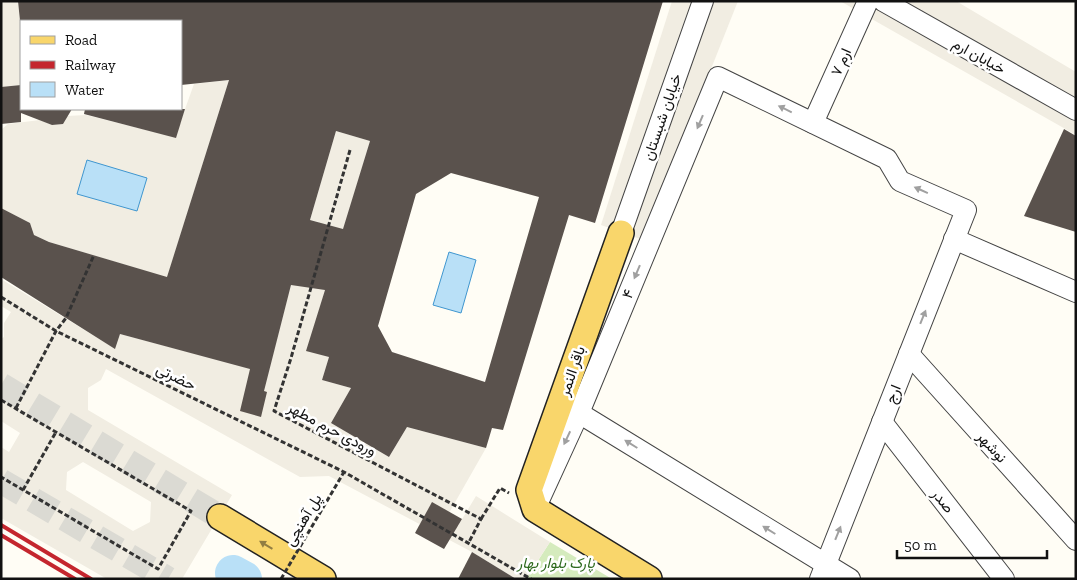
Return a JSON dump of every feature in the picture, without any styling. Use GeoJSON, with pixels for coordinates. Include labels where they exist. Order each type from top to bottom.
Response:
{"type":"FeatureCollection","features":[{"type":"Feature","properties":{"kind":"main road","name":"باقر النمر"},"geometry":{"type":"LineString","coordinates":[[535,509],[530,490],[621,233]]}},
{"type":"Feature","properties":{"kind":"main road"},"geometry":{"type":"LineString","coordinates":[[535,509],[649,579]]}},
{"type":"Feature","properties":{"kind":"main road"},"geometry":{"type":"LineString","coordinates":[[220,517],[323,579]]}},
{"type":"Feature","properties":{"kind":"street","name":"خیابان شبستان"},"geometry":{"type":"LineString","coordinates":[[621,233],[703,1]]}},
{"type":"Feature","properties":{"kind":"street","name":"ارم ۷"},"geometry":{"type":"LineString","coordinates":[[813,123],[868,1]]}},
{"type":"Feature","properties":{"kind":"street","name":"خیابان ارم"},"geometry":{"type":"LineString","coordinates":[[883,1],[1076,110]]}},
{"type":"Feature","properties":{"kind":"street","name":"۴"},"geometry":{"type":"LineString","coordinates":[[535,509],[579,413],[718,77],[813,123]]}},
{"type":"Feature","properties":{"kind":"street","name":"ارج"},"geometry":{"type":"LineString","coordinates":[[813,123],[887,159],[900,181],[966,210],[823,572]]}},
{"type":"Feature","properties":{"kind":"street"},"geometry":{"type":"LineString","coordinates":[[954,239],[1076,292]]}},
{"type":"Feature","properties":{"kind":"street","name":"نوشهر"},"geometry":{"type":"LineString","coordinates":[[909,354],[1076,540]]}},
{"type":"Feature","properties":{"kind":"street"},"geometry":{"type":"LineString","coordinates":[[579,413],[823,572],[850,579]]}},
{"type":"Feature","properties":{"kind":"street","name":"صدر"},"geometry":{"type":"LineString","coordinates":[[882,422],[1004,579]]}},
{"type":"Feature","properties":{"kind":"path","name":"ورودی حرم مطهر"},"geometry":{"type":"LineString","coordinates":[[350,150],[291,358],[274,411],[481,520]]}},
{"type":"Feature","properties":{"kind":"path"},"geometry":{"type":"LineString","coordinates":[[16,408],[56,331],[66,318],[94,255]]}},
{"type":"Feature","properties":{"kind":"path","name":"حضرتی"},"geometry":{"type":"LineString","coordinates":[[1,297],[56,331],[344,472],[469,542]]}},
{"type":"Feature","properties":{"kind":"path"},"geometry":{"type":"LineString","coordinates":[[1,400],[191,511],[158,569],[1,477]]}},
{"type":"Feature","properties":{"kind":"path"},"geometry":{"type":"LineString","coordinates":[[23,490],[56,432]]}},
{"type":"Feature","properties":{"kind":"path","name":"پل آهنچی"},"geometry":{"type":"LineString","coordinates":[[281,579],[344,472]]}},
{"type":"Feature","properties":{"kind":"path"},"geometry":{"type":"LineString","coordinates":[[530,579],[469,542],[500,488],[535,509]]}},
{"type":"Feature","properties":{"kind":"green space","name":"پارک بلوار بهار"},"geometry":{"type":"Polygon","coordinates":[[[550,542],[612,579],[526,579],[550,542]]]}},
{"type":"Feature","properties":{"kind":"shaded area"},"geometry":{"type":"Polygon","coordinates":[[[1,1],[18,1],[20,85],[1,87],[1,1]]]}},
{"type":"Feature","properties":{"kind":"shaded area"},"geometry":{"type":"Polygon","coordinates":[[[672,1],[738,1],[643,240],[601,225],[672,1]]]}},
{"type":"Feature","properties":{"kind":"shaded area"},"geometry":{"type":"Polygon","coordinates":[[[840,1],[956,1],[1076,72],[1076,135],[840,1]]]}},
{"type":"Feature","properties":{"kind":"shaded area"},"geometry":{"type":"Polygon","coordinates":[[[229,80],[156,313],[139,269],[49,242],[34,235],[30,223],[1,208],[1,130],[8,124],[40,120],[52,125],[62,124],[67,116],[86,115],[175,137],[194,84],[229,80]]]}},
{"type":"Feature","properties":{"kind":"shaded area"},"geometry":{"type":"Polygon","coordinates":[[[336,131],[370,141],[307,350],[329,357],[322,380],[351,388],[331,423],[389,457],[407,427],[486,448],[445,520],[458,526],[476,496],[550,542],[526,579],[516,579],[472,552],[329,476],[300,477],[106,369],[101,380],[88,388],[88,410],[232,495],[182,579],[107,579],[1,518],[1,447],[9,452],[20,433],[1,421],[1,339],[4,337],[4,323],[11,312],[1,306],[1,279],[114,348],[120,334],[268,373],[291,285],[319,222],[310,220],[336,131]],[[83,462],[67,472],[66,490],[133,531],[150,522],[151,502],[83,462]]]}},
{"type":"Feature","properties":{"kind":"water"},"geometry":{"type":"Polygon","coordinates":[[[87,160],[147,178],[137,211],[77,194],[87,160]]]}},
{"type":"Feature","properties":{"kind":"water"},"geometry":{"type":"Polygon","coordinates":[[[449,252],[476,260],[461,313],[433,305],[449,252]]]}},
{"type":"Feature","properties":{"kind":"building"},"geometry":{"type":"Polygon","coordinates":[[[18,1],[663,1],[595,223],[569,215],[503,430],[492,428],[486,448],[407,427],[389,457],[331,423],[351,388],[322,380],[329,357],[306,351],[325,290],[291,285],[264,391],[267,392],[261,417],[240,411],[250,369],[120,334],[115,349],[1,277],[1,208],[30,223],[34,235],[49,242],[167,277],[229,80],[182,85],[182,20],[20,21],[18,1]],[[336,131],[310,220],[343,229],[370,141],[336,131]],[[451,173],[416,194],[378,326],[392,352],[485,382],[539,197],[451,173]]]}},
{"type":"Feature","properties":{"kind":"building"},"geometry":{"type":"Polygon","coordinates":[[[20,85],[20,110],[71,110],[63,124],[52,125],[21,113],[21,122],[1,124],[1,87],[20,85]]]}},
{"type":"Feature","properties":{"kind":"building"},"geometry":{"type":"Polygon","coordinates":[[[185,109],[176,138],[84,114],[85,110],[185,109]]]}},
{"type":"Feature","properties":{"kind":"building"},"geometry":{"type":"Polygon","coordinates":[[[1064,129],[1076,136],[1076,232],[1024,216],[1064,129]]]}},
{"type":"Feature","properties":{"kind":"building"},"geometry":{"type":"Polygon","coordinates":[[[432,502],[462,519],[444,549],[415,533],[432,502]]]}},
{"type":"Feature","properties":{"kind":"building"},"geometry":{"type":"Polygon","coordinates":[[[472,552],[516,579],[458,579],[472,552]]]}},
{"type":"Feature","properties":{"kind":"waterway"},"geometry":{"type":"LineString","coordinates":[[233,573],[244,579]]}},
{"type":"Feature","properties":{"kind":"tunnel"},"geometry":{"type":"LineString","coordinates":[[1,385],[220,517]]}},
{"type":"Feature","properties":{"kind":"tunnel"},"geometry":{"type":"LineString","coordinates":[[1,481],[168,579]]}},
{"type":"Feature","properties":{"kind":"railway"},"geometry":{"type":"LineString","coordinates":[[1,525],[91,579]]}},
{"type":"Feature","properties":{"kind":"railway"},"geometry":{"type":"LineString","coordinates":[[1,535],[75,579]]}}]}
